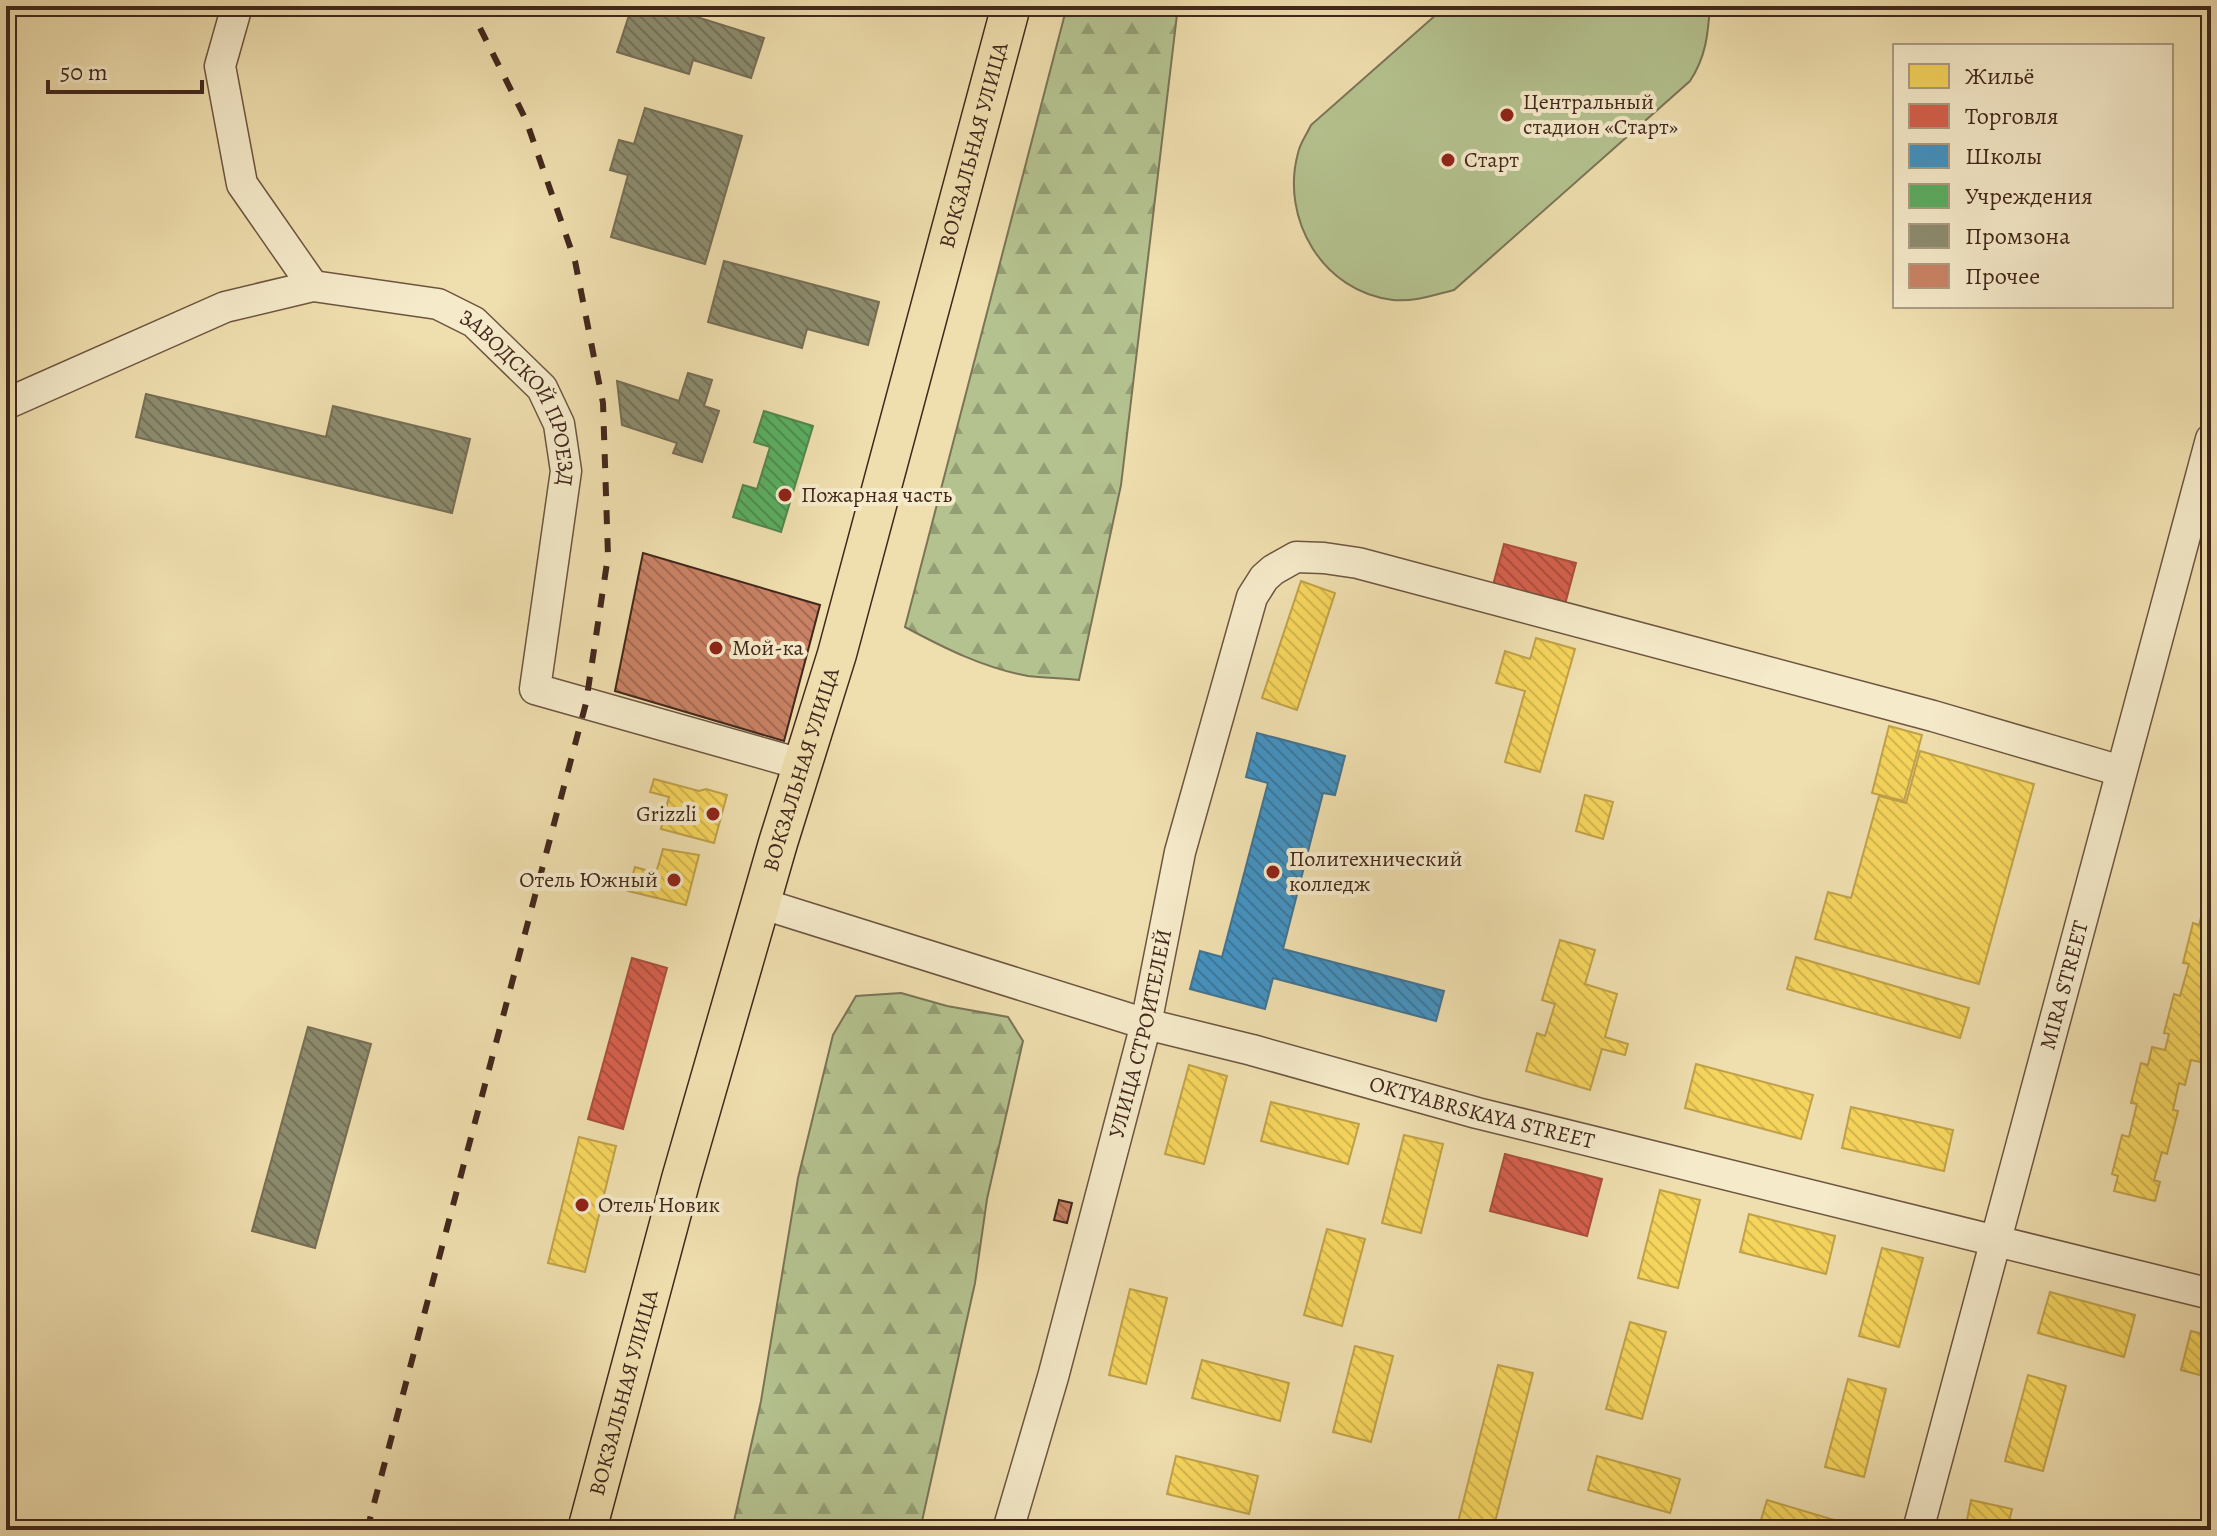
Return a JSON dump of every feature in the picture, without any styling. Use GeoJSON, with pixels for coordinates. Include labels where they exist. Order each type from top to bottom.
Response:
{"type":"FeatureCollection","features":[{"type":"Feature","properties":{"kind":"main road","name":"ВОКЗАЛЬНАЯ УЛИЦА"},"geometry":{"type":"LineString","coordinates":[[587,1530],[681,1179],[760,903],[837,654],[1011,6]]}},
{"type":"Feature","properties":{"kind":"street"},"geometry":{"type":"LineString","coordinates":[[237,6],[220,66],[242,184],[313,286]]}},
{"type":"Feature","properties":{"kind":"street","name":"ЗАВОДСКОЙ ПРОЕЗД"},"geometry":{"type":"LineString","coordinates":[[6,404],[225,307],[313,286],[438,304],[474,322],[542,388],[559,424],[566,471],[535,689],[804,765]]}},
{"type":"Feature","properties":{"kind":"street","name":"MIRA STREET"},"geometry":{"type":"LineString","coordinates":[[1918,1530],[2211,439]]}},
{"type":"Feature","properties":{"kind":"street","name":"УЛИЦА СТРОИТЕЛЕЙ"},"geometry":{"type":"LineString","coordinates":[[1008,1530],[1057,1362],[1146,1024],[1180,852],[1252,597],[1273,570],[1296,557],[1324,558],[1399,573],[1522,609],[1667,644],[1918,712],[2121,771]]}},
{"type":"Feature","properties":{"kind":"street","name":"OKTYABRSKAYA STREET"},"geometry":{"type":"LineString","coordinates":[[760,903],[1146,1024],[1252,1050],[1477,1113],[2211,1294]]}},
{"type":"Feature","properties":{"kind":"green space"},"geometry":{"type":"Polygon","coordinates":[[[1067,6],[1178,6],[1121,485],[1079,680],[1028,676],[996,668],[949,650],[905,627],[1067,6]]]}},
{"type":"Feature","properties":{"kind":"green space","name":"Старт"},"geometry":{"type":"Polygon","coordinates":[[[1446,6],[1710,6],[1703,54],[1690,81],[1454,290],[1416,299],[1393,300],[1368,294],[1346,283],[1327,267],[1312,248],[1295,203],[1294,178],[1298,153],[1311,125],[1446,6]]]}},
{"type":"Feature","properties":{"kind":"green space"},"geometry":{"type":"Polygon","coordinates":[[[901,993],[947,1006],[1008,1017],[1023,1041],[987,1199],[975,1283],[920,1530],[732,1530],[761,1401],[798,1178],[833,1035],[856,996],[901,993]]]}},
{"type":"Feature","properties":{"kind":"building: Жильё"},"geometry":{"type":"Polygon","coordinates":[[[1301,581],[1335,593],[1297,710],[1262,698],[1301,581]]]}},
{"type":"Feature","properties":{"kind":"building: Жильё"},"geometry":{"type":"Polygon","coordinates":[[[1536,638],[1575,649],[1540,772],[1505,762],[1525,691],[1496,683],[1505,651],[1530,659],[1536,638]]]}},
{"type":"Feature","properties":{"kind":"building: Жильё"},"geometry":{"type":"Polygon","coordinates":[[[1889,726],[1922,735],[1904,801],[1872,793],[1889,726]]]}},
{"type":"Feature","properties":{"kind":"building: Жильё"},"geometry":{"type":"Polygon","coordinates":[[[1920,751],[2034,784],[1979,984],[1815,939],[1828,892],[1851,898],[1879,796],[1906,803],[1920,751]]]}},
{"type":"Feature","properties":{"kind":"building: Жильё"},"geometry":{"type":"Polygon","coordinates":[[[654,779],[727,795],[714,843],[661,829],[669,797],[650,792],[654,779]]]}},
{"type":"Feature","properties":{"kind":"building: Жильё"},"geometry":{"type":"Polygon","coordinates":[[[1585,795],[1613,802],[1603,839],[1576,831],[1585,795]]]}},
{"type":"Feature","properties":{"kind":"building: Жильё"},"geometry":{"type":"Polygon","coordinates":[[[663,849],[699,855],[686,905],[628,891],[635,867],[656,873],[663,849]]]}},
{"type":"Feature","properties":{"kind":"building: Жильё"},"geometry":{"type":"Polygon","coordinates":[[[2211,854],[2211,1018],[2206,1038],[2211,1040],[2205,1063],[2191,1060],[2185,1085],[2179,1083],[2173,1110],[2178,1111],[2167,1154],[2162,1152],[2154,1180],[2160,1182],[2155,1201],[2114,1191],[2118,1176],[2112,1174],[2122,1135],[2129,1137],[2137,1104],[2131,1103],[2141,1063],[2148,1065],[2152,1047],[2165,1050],[2169,1034],[2164,1033],[2174,994],[2180,996],[2189,964],[2183,963],[2193,923],[2199,925],[2207,893],[2201,891],[2211,854]]]}},
{"type":"Feature","properties":{"kind":"building: Жильё"},"geometry":{"type":"Polygon","coordinates":[[[1560,940],[1595,950],[1585,984],[1617,994],[1605,1037],[1628,1044],[1625,1055],[1602,1049],[1590,1090],[1526,1071],[1537,1033],[1545,1036],[1555,1004],[1542,1000],[1560,940]]]}},
{"type":"Feature","properties":{"kind":"building: Жильё"},"geometry":{"type":"Polygon","coordinates":[[[1796,957],[1969,1008],[1960,1038],[1787,989],[1796,957]]]}},
{"type":"Feature","properties":{"kind":"building: Жильё"},"geometry":{"type":"Polygon","coordinates":[[[1696,1064],[1813,1095],[1801,1139],[1685,1108],[1696,1064]]]}},
{"type":"Feature","properties":{"kind":"building: Жильё"},"geometry":{"type":"Polygon","coordinates":[[[1189,1065],[1227,1076],[1204,1164],[1165,1154],[1189,1065]]]}},
{"type":"Feature","properties":{"kind":"building: Жильё"},"geometry":{"type":"Polygon","coordinates":[[[1271,1102],[1359,1124],[1348,1164],[1261,1141],[1271,1102]]]}},
{"type":"Feature","properties":{"kind":"building: Жильё"},"geometry":{"type":"Polygon","coordinates":[[[1851,1107],[1953,1130],[1944,1171],[1842,1148],[1851,1107]]]}},
{"type":"Feature","properties":{"kind":"building: Жильё"},"geometry":{"type":"Polygon","coordinates":[[[1404,1135],[1443,1144],[1421,1233],[1382,1223],[1404,1135]]]}},
{"type":"Feature","properties":{"kind":"building: Жильё"},"geometry":{"type":"Polygon","coordinates":[[[579,1137],[616,1146],[585,1272],[548,1263],[579,1137]]]}},
{"type":"Feature","properties":{"kind":"building: Жильё"},"geometry":{"type":"Polygon","coordinates":[[[1660,1190],[1700,1200],[1678,1288],[1638,1278],[1660,1190]]]}},
{"type":"Feature","properties":{"kind":"building: Жильё"},"geometry":{"type":"Polygon","coordinates":[[[1749,1214],[1835,1236],[1826,1274],[1740,1252],[1749,1214]]]}},
{"type":"Feature","properties":{"kind":"building: Жильё"},"geometry":{"type":"Polygon","coordinates":[[[1327,1229],[1365,1239],[1342,1326],[1304,1315],[1327,1229]]]}},
{"type":"Feature","properties":{"kind":"building: Жильё"},"geometry":{"type":"Polygon","coordinates":[[[1882,1248],[1923,1258],[1899,1347],[1859,1336],[1882,1248]]]}},
{"type":"Feature","properties":{"kind":"building: Жильё"},"geometry":{"type":"Polygon","coordinates":[[[1130,1289],[1167,1298],[1146,1384],[1109,1375],[1130,1289]]]}},
{"type":"Feature","properties":{"kind":"building: Жильё"},"geometry":{"type":"Polygon","coordinates":[[[2050,1292],[2135,1315],[2124,1357],[2038,1333],[2050,1292]]]}},
{"type":"Feature","properties":{"kind":"building: Жильё"},"geometry":{"type":"Polygon","coordinates":[[[1630,1322],[1666,1332],[1642,1419],[1606,1409],[1630,1322]]]}},
{"type":"Feature","properties":{"kind":"building: Жильё"},"geometry":{"type":"Polygon","coordinates":[[[2191,1331],[2211,1336],[2211,1378],[2181,1370],[2191,1331]]]}},
{"type":"Feature","properties":{"kind":"building: Жильё"},"geometry":{"type":"Polygon","coordinates":[[[1355,1346],[1393,1356],[1371,1442],[1333,1432],[1355,1346]]]}},
{"type":"Feature","properties":{"kind":"building: Жильё"},"geometry":{"type":"Polygon","coordinates":[[[1202,1360],[1289,1383],[1280,1421],[1192,1398],[1202,1360]]]}},
{"type":"Feature","properties":{"kind":"building: Жильё"},"geometry":{"type":"Polygon","coordinates":[[[1498,1365],[1533,1373],[1493,1530],[1456,1530],[1498,1365]]]}},
{"type":"Feature","properties":{"kind":"building: Жильё"},"geometry":{"type":"Polygon","coordinates":[[[2028,1375],[2066,1386],[2043,1471],[2005,1461],[2028,1375]]]}},
{"type":"Feature","properties":{"kind":"building: Жильё"},"geometry":{"type":"Polygon","coordinates":[[[1848,1379],[1886,1389],[1864,1477],[1825,1467],[1848,1379]]]}},
{"type":"Feature","properties":{"kind":"building: Жильё"},"geometry":{"type":"Polygon","coordinates":[[[1176,1456],[1258,1476],[1249,1514],[1167,1494],[1176,1456]]]}},
{"type":"Feature","properties":{"kind":"building: Жильё"},"geometry":{"type":"Polygon","coordinates":[[[1597,1456],[1680,1479],[1670,1513],[1588,1490],[1597,1456]]]}},
{"type":"Feature","properties":{"kind":"building: Жильё"},"geometry":{"type":"Polygon","coordinates":[[[1767,1500],[1851,1525],[1850,1530],[1758,1530],[1767,1500]]]}},
{"type":"Feature","properties":{"kind":"building: Жильё"},"geometry":{"type":"Polygon","coordinates":[[[1971,1500],[2012,1509],[2007,1530],[1965,1530],[1971,1500]]]}},
{"type":"Feature","properties":{"kind":"building: Торговля"},"geometry":{"type":"Polygon","coordinates":[[[1504,544],[1576,563],[1564,608],[1492,589],[1504,544]]]}},
{"type":"Feature","properties":{"kind":"building: Торговля"},"geometry":{"type":"Polygon","coordinates":[[[632,958],[667,968],[623,1129],[588,1119],[632,958]]]}},
{"type":"Feature","properties":{"kind":"building: Торговля"},"geometry":{"type":"Polygon","coordinates":[[[1505,1154],[1602,1179],[1587,1236],[1490,1211],[1505,1154]]]}},
{"type":"Feature","properties":{"kind":"building: Школы","name":"Политехнический колледж"},"geometry":{"type":"Polygon","coordinates":[[[1257,733],[1345,756],[1335,795],[1323,793],[1283,949],[1444,991],[1436,1021],[1273,978],[1265,1009],[1190,989],[1200,951],[1222,957],[1268,783],[1246,777],[1257,733]]]}},
{"type":"Feature","properties":{"kind":"building: Учреждения"},"geometry":{"type":"Polygon","coordinates":[[[764,411],[813,426],[781,532],[733,517],[743,485],[757,489],[770,447],[754,442],[764,411]]]}},
{"type":"Feature","properties":{"kind":"building: Промзона"},"geometry":{"type":"Polygon","coordinates":[[[632,6],[662,6],[764,38],[751,78],[693,60],[689,74],[617,52],[632,6]]]}},
{"type":"Feature","properties":{"kind":"building: Промзона"},"geometry":{"type":"Polygon","coordinates":[[[645,108],[742,136],[705,264],[611,237],[628,175],[610,170],[619,140],[634,144],[645,108]]]}},
{"type":"Feature","properties":{"kind":"building: Промзона"},"geometry":{"type":"Polygon","coordinates":[[[724,261],[879,302],[868,345],[807,329],[802,348],[708,322],[724,261]]]}},
{"type":"Feature","properties":{"kind":"building: Промзона"},"geometry":{"type":"Polygon","coordinates":[[[688,373],[712,380],[704,406],[719,411],[702,462],[673,453],[677,443],[622,425],[617,381],[679,401],[688,373]]]}},
{"type":"Feature","properties":{"kind":"building: Промзона"},"geometry":{"type":"Polygon","coordinates":[[[146,394],[326,437],[333,406],[470,439],[452,513],[136,437],[146,394]]]}},
{"type":"Feature","properties":{"kind":"building: Промзона"},"geometry":{"type":"Polygon","coordinates":[[[308,1027],[371,1044],[315,1248],[252,1231],[308,1027]]]}},
{"type":"Feature","properties":{"kind":"building: Прочее","name":"Мой-ка"},"geometry":{"type":"Polygon","coordinates":[[[643,553],[820,605],[784,741],[615,691],[643,553]]]}},
{"type":"Feature","properties":{"kind":"building: Прочее"},"geometry":{"type":"Polygon","coordinates":[[[1059,1200],[1072,1203],[1067,1223],[1054,1220],[1059,1200]]]}},
{"type":"Feature","properties":{"kind":"railway"},"geometry":{"type":"LineString","coordinates":[[367,1530],[586,703],[608,556],[603,403],[575,261],[526,120],[469,6]]}},
{"type":"Feature","properties":{"kind":"place","name":"Центральный стадион «Старт»"},"geometry":{"type":"Point","coordinates":[1507,115]}},
{"type":"Feature","properties":{"kind":"place","name":"Старт"},"geometry":{"type":"Point","coordinates":[1448,160]}},
{"type":"Feature","properties":{"kind":"place","name":"Пожарная часть"},"geometry":{"type":"Point","coordinates":[785,495]}},
{"type":"Feature","properties":{"kind":"place","name":"Мой-ка"},"geometry":{"type":"Point","coordinates":[716,648]}},
{"type":"Feature","properties":{"kind":"place","name":"Grizzli"},"geometry":{"type":"Point","coordinates":[713,814]}},
{"type":"Feature","properties":{"kind":"place","name":"Политехнический колледж"},"geometry":{"type":"Point","coordinates":[1273,872]}},
{"type":"Feature","properties":{"kind":"place","name":"Отель Южный"},"geometry":{"type":"Point","coordinates":[674,880]}},
{"type":"Feature","properties":{"kind":"place","name":"Отель Новик"},"geometry":{"type":"Point","coordinates":[582,1205]}}]}
